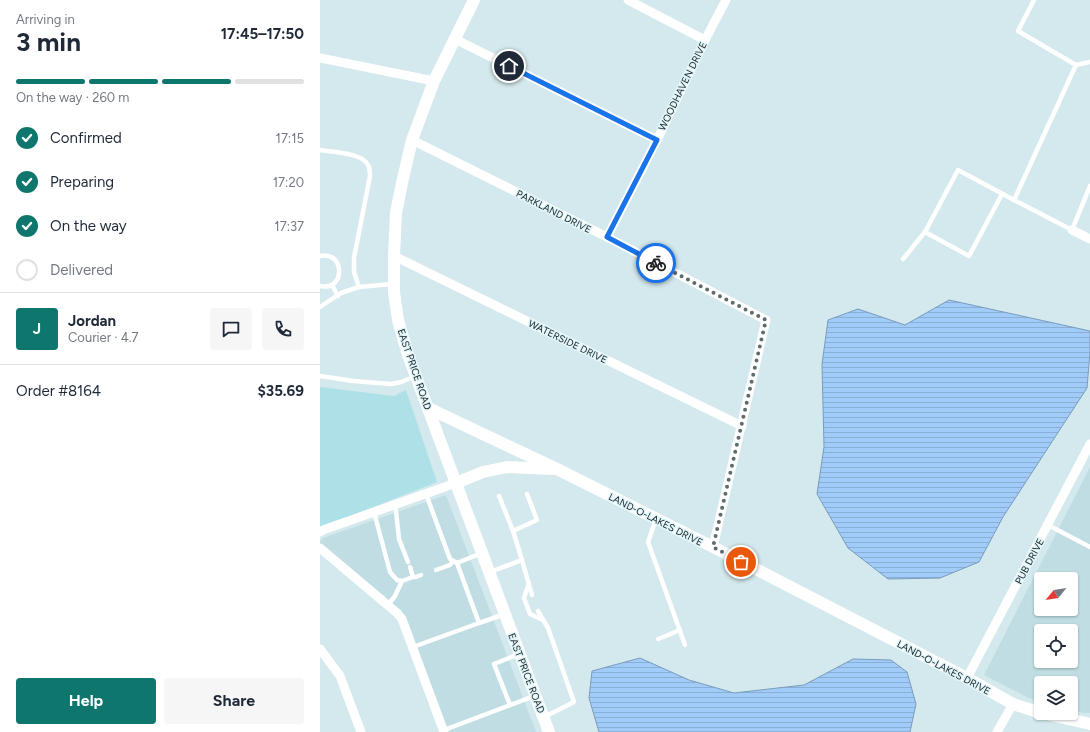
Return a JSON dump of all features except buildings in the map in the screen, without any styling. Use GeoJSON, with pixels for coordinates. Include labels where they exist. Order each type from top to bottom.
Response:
{"type":"FeatureCollection","features":[{"type":"Feature","properties":{"kind":"street","name":"EAST PRICE ROAD"},"geometry":{"type":"LineString","coordinates":[[474,0],[434,81],[412,140],[396,213],[394,292],[398,320],[408,355],[549,732]]}},
{"type":"Feature","properties":{"kind":"street"},"geometry":{"type":"LineString","coordinates":[[628,0],[705,40]]}},
{"type":"Feature","properties":{"kind":"street","name":"WOODHAVEN DRIVE"},"geometry":{"type":"LineString","coordinates":[[607,237],[726,0]]}},
{"type":"Feature","properties":{"kind":"street"},"geometry":{"type":"LineString","coordinates":[[455,39],[657,140]]}},
{"type":"Feature","properties":{"kind":"street"},"geometry":{"type":"LineString","coordinates":[[320,58],[434,81]]}},
{"type":"Feature","properties":{"kind":"street","name":"PARKLAND DRIVE"},"geometry":{"type":"LineString","coordinates":[[412,140],[607,237],[766,320],[713,547]]}},
{"type":"Feature","properties":{"kind":"street"},"geometry":{"type":"LineString","coordinates":[[1072,230],[1090,240]]}},
{"type":"Feature","properties":{"kind":"street","name":"WATERSIDE DRIVE"},"geometry":{"type":"LineString","coordinates":[[394,256],[742,426]]}},
{"type":"Feature","properties":{"kind":"street"},"geometry":{"type":"LineString","coordinates":[[428,408],[557,469]]}},
{"type":"Feature","properties":{"kind":"street","name":"PUB DRIVE"},"geometry":{"type":"LineString","coordinates":[[967,678],[1090,444]]}},
{"type":"Feature","properties":{"kind":"street","name":"LAND-O-LAKES DRIVE"},"geometry":{"type":"LineString","coordinates":[[320,532],[483,472],[507,467],[557,469],[713,547],[967,678],[1013,704],[1034,711]]}},
{"type":"Feature","properties":{"kind":"street"},"geometry":{"type":"LineString","coordinates":[[320,548],[388,605],[402,619],[444,731]]}},
{"type":"Feature","properties":{"kind":"street"},"geometry":{"type":"LineString","coordinates":[[320,649],[340,676],[361,732]]}},
{"type":"Feature","properties":{"kind":"street"},"geometry":{"type":"LineString","coordinates":[[997,732],[1013,704]]}},
{"type":"Feature","properties":{"kind":"street","name":"LAND-O-LAKES DRIVE"},"geometry":{"type":"LineString","coordinates":[[1070,720],[1090,725]]}},
{"type":"Feature","properties":{"kind":"lane"},"geometry":{"type":"LineString","coordinates":[[1034,0],[1018,31],[1076,65],[1090,62]]}},
{"type":"Feature","properties":{"kind":"lane"},"geometry":{"type":"LineString","coordinates":[[1014,200],[1076,65]]}},
{"type":"Feature","properties":{"kind":"lane"},"geometry":{"type":"LineString","coordinates":[[320,150],[357,156],[365,161],[370,169],[370,176],[354,258],[354,272],[359,287]]}},
{"type":"Feature","properties":{"kind":"lane"},"geometry":{"type":"LineString","coordinates":[[903,259],[925,232],[958,170],[1072,230],[1090,186]]}},
{"type":"Feature","properties":{"kind":"lane"},"geometry":{"type":"LineString","coordinates":[[925,232],[969,256],[1002,194]]}},
{"type":"Feature","properties":{"kind":"lane"},"geometry":{"type":"LineString","coordinates":[[320,256],[323,255],[333,258],[337,262],[340,272],[339,277],[332,284],[320,286]]}},
{"type":"Feature","properties":{"kind":"lane"},"geometry":{"type":"LineString","coordinates":[[332,284],[338,296]]}},
{"type":"Feature","properties":{"kind":"lane"},"geometry":{"type":"LineString","coordinates":[[320,307],[338,296],[359,287],[394,284]]}},
{"type":"Feature","properties":{"kind":"lane"},"geometry":{"type":"LineString","coordinates":[[320,376],[353,381],[391,384],[416,376]]}},
{"type":"Feature","properties":{"kind":"lane"},"geometry":{"type":"LineString","coordinates":[[426,494],[450,560],[455,562],[479,623]]}},
{"type":"Feature","properties":{"kind":"lane"},"geometry":{"type":"LineString","coordinates":[[513,531],[537,520],[527,494]]}},
{"type":"Feature","properties":{"kind":"lane"},"geometry":{"type":"LineString","coordinates":[[499,496],[513,531],[532,595]]}},
{"type":"Feature","properties":{"kind":"lane"},"geometry":{"type":"LineString","coordinates":[[394,505],[399,539],[408,562]]}},
{"type":"Feature","properties":{"kind":"lane"},"geometry":{"type":"LineString","coordinates":[[374,512],[390,572],[397,580],[402,581]]}},
{"type":"Feature","properties":{"kind":"lane"},"geometry":{"type":"LineString","coordinates":[[656,519],[648,542],[685,645]]}},
{"type":"Feature","properties":{"kind":"lane"},"geometry":{"type":"LineString","coordinates":[[1048,524],[1090,547]]}},
{"type":"Feature","properties":{"kind":"lane"},"geometry":{"type":"LineString","coordinates":[[436,570],[482,553]]}},
{"type":"Feature","properties":{"kind":"lane"},"geometry":{"type":"LineString","coordinates":[[489,572],[522,560]]}},
{"type":"Feature","properties":{"kind":"lane"},"geometry":{"type":"LineString","coordinates":[[410,567],[413,576]]}},
{"type":"Feature","properties":{"kind":"lane"},"geometry":{"type":"LineString","coordinates":[[388,605],[395,596],[402,581],[413,576],[416,577],[421,575]]}},
{"type":"Feature","properties":{"kind":"lane"},"geometry":{"type":"LineString","coordinates":[[529,583],[524,598],[530,614],[544,620]]}},
{"type":"Feature","properties":{"kind":"lane"},"geometry":{"type":"LineString","coordinates":[[538,611],[548,628],[574,702],[544,717]]}},
{"type":"Feature","properties":{"kind":"lane"},"geometry":{"type":"LineString","coordinates":[[413,647],[505,614]]}},
{"type":"Feature","properties":{"kind":"lane"},"geometry":{"type":"LineString","coordinates":[[658,639],[680,630]]}},
{"type":"Feature","properties":{"kind":"lane"},"geometry":{"type":"LineString","coordinates":[[510,705],[494,664],[520,654]]}},
{"type":"Feature","properties":{"kind":"lane"},"geometry":{"type":"LineString","coordinates":[[444,731],[535,695]]}},
{"type":"Feature","properties":{"kind":"shaded area"},"geometry":{"type":"Polygon","coordinates":[[[949,300],[1090,331],[1087,388],[1003,517],[979,562],[940,578],[888,579],[848,548],[817,494],[824,447],[822,364],[828,320],[858,309],[905,325],[949,300]]]}},
{"type":"Feature","properties":{"kind":"shaded area"},"geometry":{"type":"Polygon","coordinates":[[[320,387],[394,396],[406,390],[437,482],[320,528],[320,387]]]}},
{"type":"Feature","properties":{"kind":"shaded area"},"geometry":{"type":"Polygon","coordinates":[[[1090,467],[1090,713],[1078,711],[1078,676],[1034,676],[1034,700],[984,675],[1034,577],[1034,616],[1078,616],[1078,572],[1036,572],[1090,467]]]}},
{"type":"Feature","properties":{"kind":"shaded area"},"geometry":{"type":"Polygon","coordinates":[[[446,495],[536,732],[440,732],[398,616],[320,550],[320,542],[323,538],[446,495]]]}},
{"type":"Feature","properties":{"kind":"shaded area"},"geometry":{"type":"Polygon","coordinates":[[[640,658],[689,680],[734,693],[804,685],[853,659],[891,660],[907,672],[916,704],[910,732],[599,732],[589,698],[592,671],[640,658]]]}},
{"type":"Feature","properties":{"kind":"way so far"},"geometry":{"type":"LineString","coordinates":[[656,263],[766,320],[713,547],[741,562]]}},
{"type":"Feature","properties":{"kind":"route"},"geometry":{"type":"LineString","coordinates":[[509,66],[657,140],[607,237],[656,263]]}}]}
